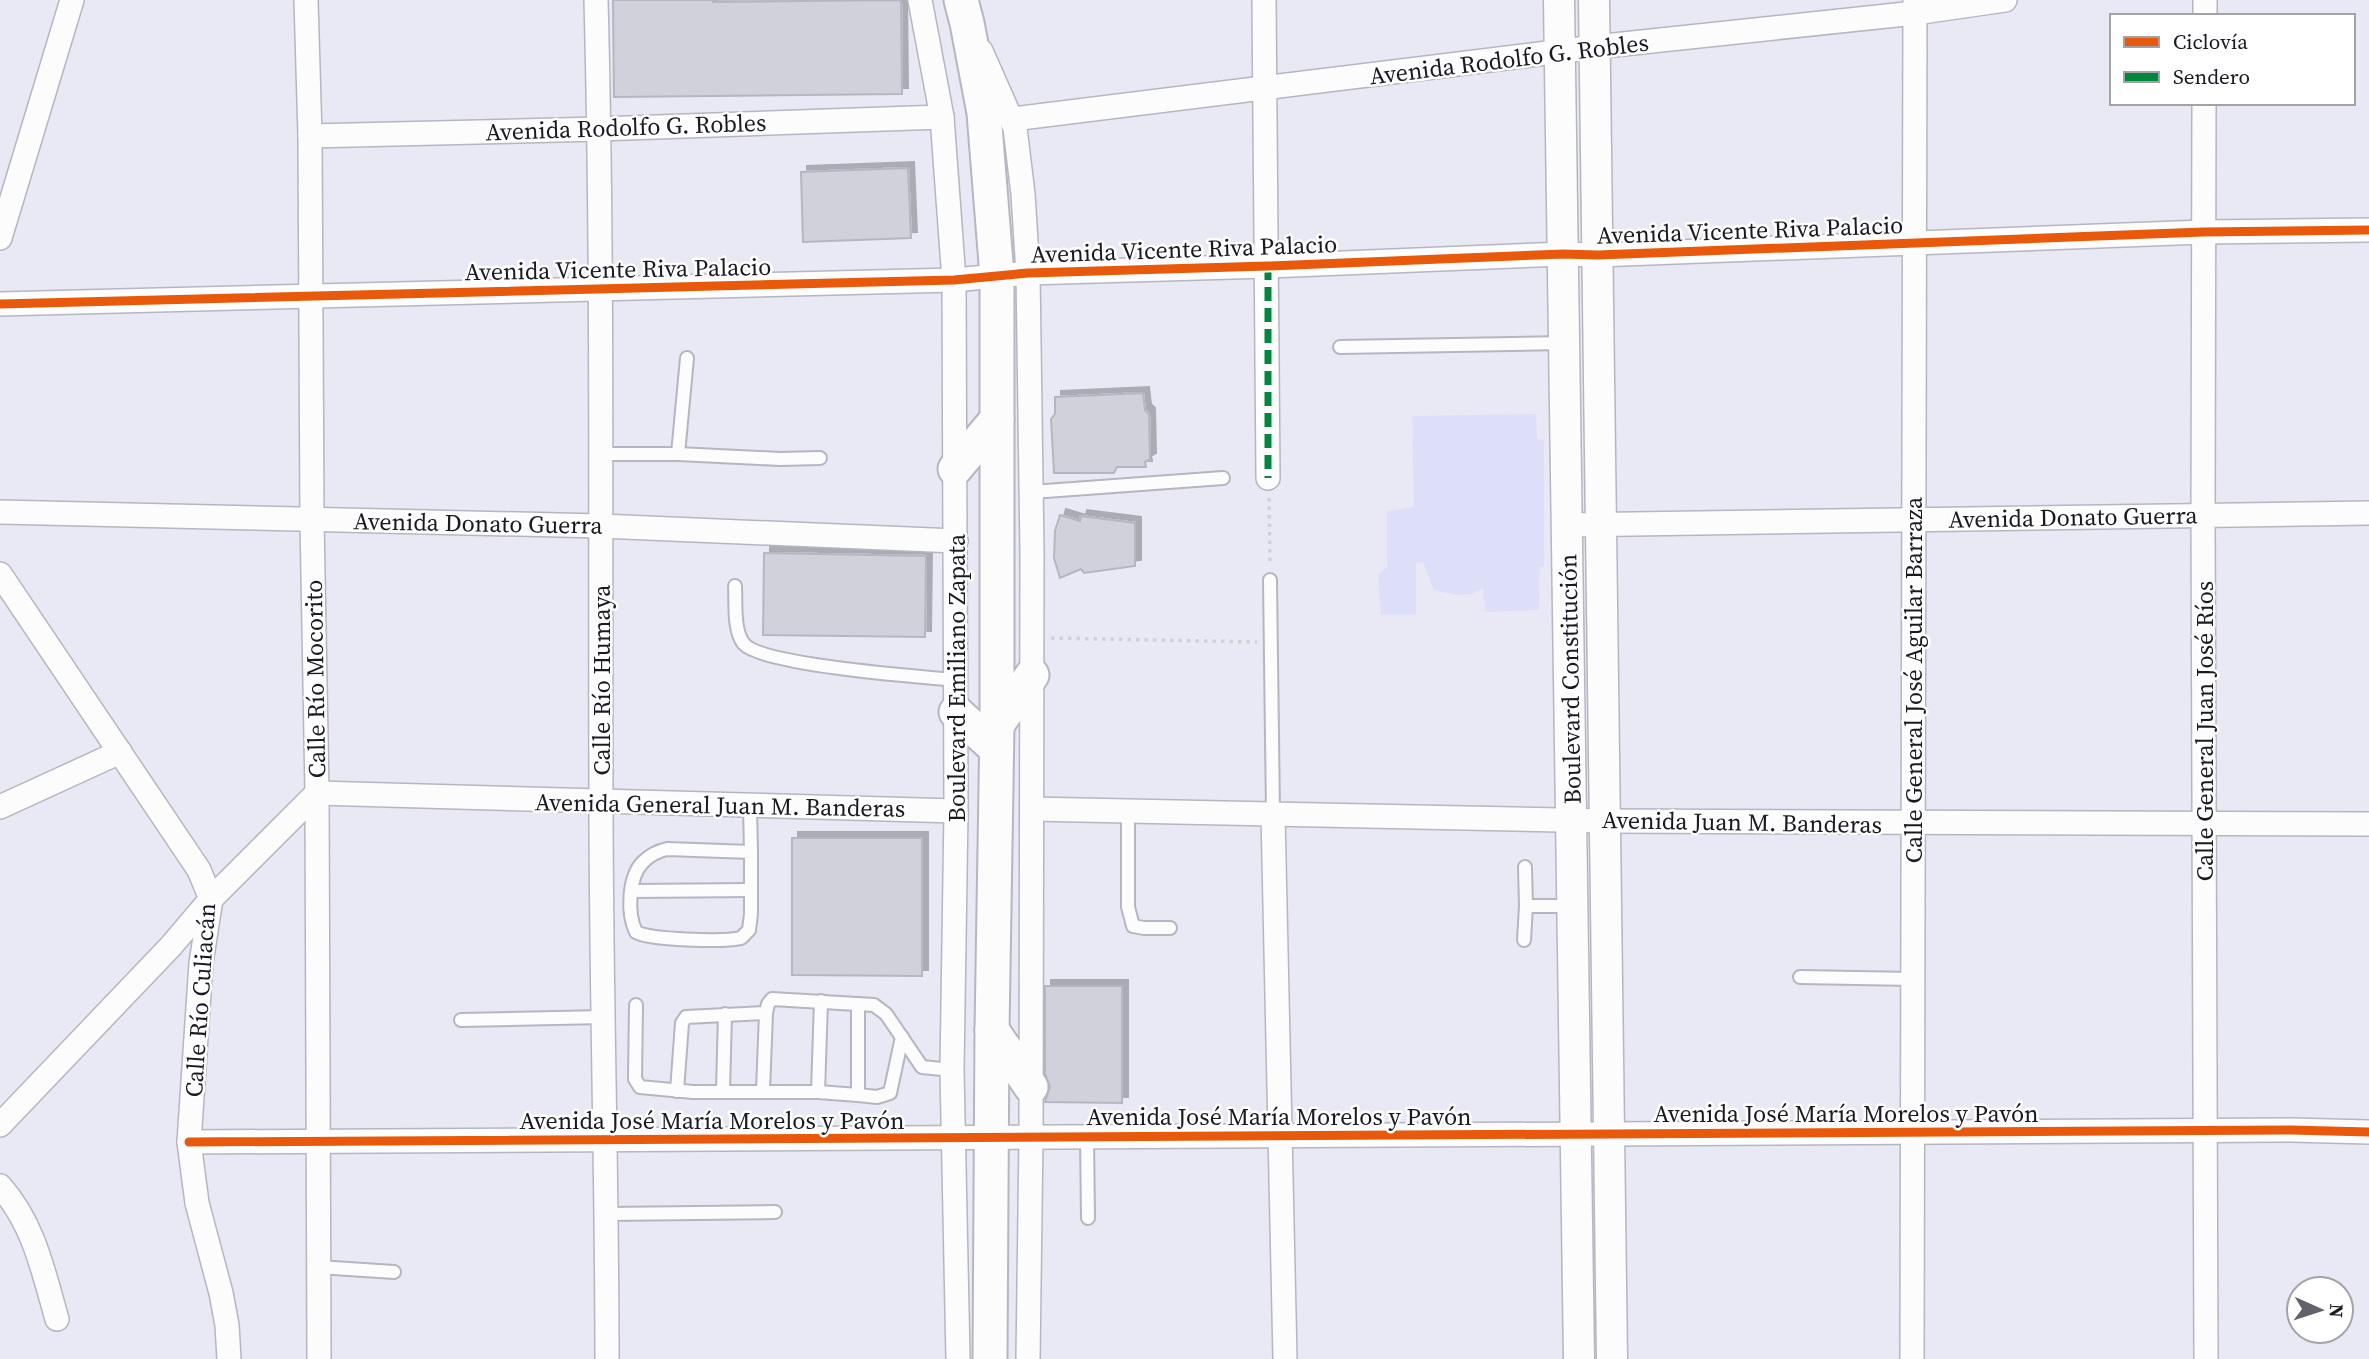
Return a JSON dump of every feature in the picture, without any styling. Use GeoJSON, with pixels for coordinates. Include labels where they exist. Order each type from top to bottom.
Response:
{"type":"FeatureCollection","features":[{"type":"Feature","properties":{"kind":"main road","name":"Boulevard Emiliano Zapata"},"geometry":{"type":"LineString","coordinates":[[964,11],[1012,274],[997,418],[997,737],[990,1359]]}},
{"type":"Feature","properties":{"kind":"main road"},"geometry":{"type":"LineString","coordinates":[[956,469],[997,418]]}},
{"type":"Feature","properties":{"kind":"main road"},"geometry":{"type":"LineString","coordinates":[[956,696],[997,737],[1032,675]]}},
{"type":"Feature","properties":{"kind":"main road"},"geometry":{"type":"LineString","coordinates":[[992,1030],[1031,1087]]}},
{"type":"Feature","properties":{"kind":"street"},"geometry":{"type":"LineString","coordinates":[[0,238],[72,0]]}},
{"type":"Feature","properties":{"kind":"street","name":"Calle Río Mocorito"},"geometry":{"type":"LineString","coordinates":[[306,0],[310,136],[317,793],[319,1359]]}},
{"type":"Feature","properties":{"kind":"street","name":"Calle Río Humaya"},"geometry":{"type":"LineString","coordinates":[[596,0],[607,1359]]}},
{"type":"Feature","properties":{"kind":"street","name":"Boulevard Emiliano Zapata"},"geometry":{"type":"LineString","coordinates":[[920,0],[942,117],[954,280],[956,811],[952,1070],[958,1359]]}},
{"type":"Feature","properties":{"kind":"street"},"geometry":{"type":"LineString","coordinates":[[1264,0],[1268,478]]}},
{"type":"Feature","properties":{"kind":"street","name":"Boulevard Constitución"},"geometry":{"type":"LineString","coordinates":[[1559,0],[1580,1359]]}},
{"type":"Feature","properties":{"kind":"street","name":"Boulevard Constitución"},"geometry":{"type":"LineString","coordinates":[[1594,0],[1612,1359]]}},
{"type":"Feature","properties":{"kind":"street","name":"Avenida Rodolfo G. Robles"},"geometry":{"type":"LineString","coordinates":[[1013,119],[1915,6],[2005,0]]}},
{"type":"Feature","properties":{"kind":"street","name":"Calle General José Aguilar Barraza"},"geometry":{"type":"LineString","coordinates":[[1912,1359],[1915,6]]}},
{"type":"Feature","properties":{"kind":"street","name":"Boulevard Emiliano Zapata"},"geometry":{"type":"LineString","coordinates":[[964,11],[1013,119],[1023,194],[1012,274],[1032,492],[1028,1359]]}},
{"type":"Feature","properties":{"kind":"street","name":"Calle General Juan José Ríos"},"geometry":{"type":"LineString","coordinates":[[2204,105],[2206,1359]]}},
{"type":"Feature","properties":{"kind":"street","name":"Avenida Rodolfo G. Robles"},"geometry":{"type":"LineString","coordinates":[[310,136],[942,117]]}},
{"type":"Feature","properties":{"kind":"street","name":"Avenida Vicente Riva Palacio"},"geometry":{"type":"LineString","coordinates":[[0,304],[954,280],[1012,274],[1563,254],[1598,255],[2203,232],[2369,230]]}},
{"type":"Feature","properties":{"kind":"street","name":"Avenida Donato Guerra"},"geometry":{"type":"LineString","coordinates":[[0,512],[601,526],[956,541]]}},
{"type":"Feature","properties":{"kind":"street","name":"Avenida Donato Guerra"},"geometry":{"type":"LineString","coordinates":[[1567,526],[2369,513]]}},
{"type":"Feature","properties":{"kind":"street","name":"Calle Río Culiacán"},"geometry":{"type":"LineString","coordinates":[[0,574],[199,870],[211,900],[201,963],[189,1142],[197,1203],[225,1314],[229,1359]]}},
{"type":"Feature","properties":{"kind":"street"},"geometry":{"type":"LineString","coordinates":[[0,807],[120,752]]}},
{"type":"Feature","properties":{"kind":"street"},"geometry":{"type":"LineString","coordinates":[[0,1125],[171,946],[211,900],[317,793]]}},
{"type":"Feature","properties":{"kind":"street","name":"Avenida General Juan M. Banderas"},"geometry":{"type":"LineString","coordinates":[[317,793],[956,811]]}},
{"type":"Feature","properties":{"kind":"street","name":"Avenida Juan M. Banderas"},"geometry":{"type":"LineString","coordinates":[[1032,809],[1606,821],[2369,824]]}},
{"type":"Feature","properties":{"kind":"street"},"geometry":{"type":"LineString","coordinates":[[1273,814],[1285,1359]]}},
{"type":"Feature","properties":{"kind":"street","name":"Avenida José María Morelos y Pavón"},"geometry":{"type":"LineString","coordinates":[[189,1142],[2205,1130],[2369,1132]]}},
{"type":"Feature","properties":{"kind":"street"},"geometry":{"type":"LineString","coordinates":[[0,1186],[13,1200],[29,1227],[57,1319]]}},
{"type":"Feature","properties":{"kind":"lane"},"geometry":{"type":"LineString","coordinates":[[1340,347],[1564,343]]}},
{"type":"Feature","properties":{"kind":"lane"},"geometry":{"type":"LineString","coordinates":[[678,454],[687,358]]}},
{"type":"Feature","properties":{"kind":"lane"},"geometry":{"type":"LineString","coordinates":[[601,454],[820,458]]}},
{"type":"Feature","properties":{"kind":"lane"},"geometry":{"type":"LineString","coordinates":[[1032,492],[1223,478]]}},
{"type":"Feature","properties":{"kind":"lane"},"geometry":{"type":"LineString","coordinates":[[1270,580],[1273,814]]}},
{"type":"Feature","properties":{"kind":"lane"},"geometry":{"type":"LineString","coordinates":[[735,586],[738,633],[752,650],[775,658],[841,668],[956,696]]}},
{"type":"Feature","properties":{"kind":"lane"},"geometry":{"type":"LineString","coordinates":[[750,806],[751,852],[751,890],[749,930],[741,938],[733,939],[643,936],[636,932],[633,925],[632,891],[636,870],[643,862],[667,849],[751,852]]}},
{"type":"Feature","properties":{"kind":"lane"},"geometry":{"type":"LineString","coordinates":[[1128,810],[1130,919],[1133,926],[1170,928]]}},
{"type":"Feature","properties":{"kind":"lane"},"geometry":{"type":"LineString","coordinates":[[1524,940],[1525,867]]}},
{"type":"Feature","properties":{"kind":"lane"},"geometry":{"type":"LineString","coordinates":[[632,891],[751,890]]}},
{"type":"Feature","properties":{"kind":"lane"},"geometry":{"type":"LineString","coordinates":[[1525,906],[1573,906]]}},
{"type":"Feature","properties":{"kind":"lane"},"geometry":{"type":"LineString","coordinates":[[1800,978],[1913,979]]}},
{"type":"Feature","properties":{"kind":"lane"},"geometry":{"type":"LineString","coordinates":[[764,1091],[766,1013],[768,1003],[772,999],[874,1005],[881,1009],[922,1067],[952,1070]]}},
{"type":"Feature","properties":{"kind":"lane"},"geometry":{"type":"LineString","coordinates":[[818,1093],[821,1001]]}},
{"type":"Feature","properties":{"kind":"lane"},"geometry":{"type":"LineString","coordinates":[[858,1004],[858,1095]]}},
{"type":"Feature","properties":{"kind":"lane"},"geometry":{"type":"LineString","coordinates":[[636,1005],[636,1083],[648,1089],[877,1097],[890,1093],[902,1037]]}},
{"type":"Feature","properties":{"kind":"lane"},"geometry":{"type":"LineString","coordinates":[[677,1091],[682,1023],[686,1017],[766,1013]]}},
{"type":"Feature","properties":{"kind":"lane"},"geometry":{"type":"LineString","coordinates":[[723,1091],[725,1014]]}},
{"type":"Feature","properties":{"kind":"lane"},"geometry":{"type":"LineString","coordinates":[[461,1020],[605,1017]]}},
{"type":"Feature","properties":{"kind":"lane"},"geometry":{"type":"LineString","coordinates":[[1087,1136],[1088,1218]]}},
{"type":"Feature","properties":{"kind":"lane"},"geometry":{"type":"LineString","coordinates":[[607,1214],[775,1212]]}},
{"type":"Feature","properties":{"kind":"lane"},"geometry":{"type":"LineString","coordinates":[[318,1267],[394,1272]]}},
{"type":"Feature","properties":{"kind":"path"},"geometry":{"type":"LineString","coordinates":[[1268,478],[1270,580]]}},
{"type":"Feature","properties":{"kind":"path"},"geometry":{"type":"LineString","coordinates":[[1032,638],[1270,642]]}},
{"type":"Feature","properties":{"kind":"shaded area"},"geometry":{"type":"Polygon","coordinates":[[[1536,414],[1537,439],[1544,440],[1544,567],[1540,567],[1539,610],[1485,612],[1483,588],[1471,594],[1456,595],[1434,590],[1423,562],[1416,563],[1416,615],[1381,615],[1378,575],[1387,567],[1387,511],[1414,507],[1412,416],[1536,414]]]}},
{"type":"Feature","properties":{"kind":"building"},"geometry":{"type":"Polygon","coordinates":[[[613,0],[901,0],[902,94],[614,97],[613,0]]]}},
{"type":"Feature","properties":{"kind":"building"},"geometry":{"type":"Polygon","coordinates":[[[908,168],[911,238],[803,242],[801,172],[908,168]]]}},
{"type":"Feature","properties":{"kind":"building"},"geometry":{"type":"Polygon","coordinates":[[[1143,393],[1145,410],[1149,414],[1150,459],[1145,462],[1146,467],[1117,467],[1114,473],[1054,473],[1051,419],[1055,414],[1055,397],[1143,393]]]}},
{"type":"Feature","properties":{"kind":"building"},"geometry":{"type":"Polygon","coordinates":[[[1060,515],[1080,521],[1081,516],[1135,523],[1135,566],[1084,573],[1081,569],[1060,578],[1054,558],[1055,531],[1060,515]]]}},
{"type":"Feature","properties":{"kind":"building"},"geometry":{"type":"Polygon","coordinates":[[[764,553],[926,556],[925,637],[763,635],[764,553]]]}},
{"type":"Feature","properties":{"kind":"building"},"geometry":{"type":"Polygon","coordinates":[[[792,838],[922,838],[922,976],[792,975],[792,838]]]}},
{"type":"Feature","properties":{"kind":"building"},"geometry":{"type":"Polygon","coordinates":[[[1045,986],[1122,986],[1122,1103],[1045,1102],[1050,1086],[1045,1074],[1045,986]]]}},
{"type":"Feature","properties":{"kind":"marked path"},"geometry":{"type":"LineString","coordinates":[[1268,266],[1268,478]]}},
{"type":"Feature","properties":{"kind":"cycle path"},"geometry":{"type":"LineString","coordinates":[[0,304],[954,280],[1028,273],[1563,254],[1598,255],[2203,232],[2369,230]]}},
{"type":"Feature","properties":{"kind":"cycle path"},"geometry":{"type":"LineString","coordinates":[[189,1142],[2291,1130],[2369,1132]]}}]}
